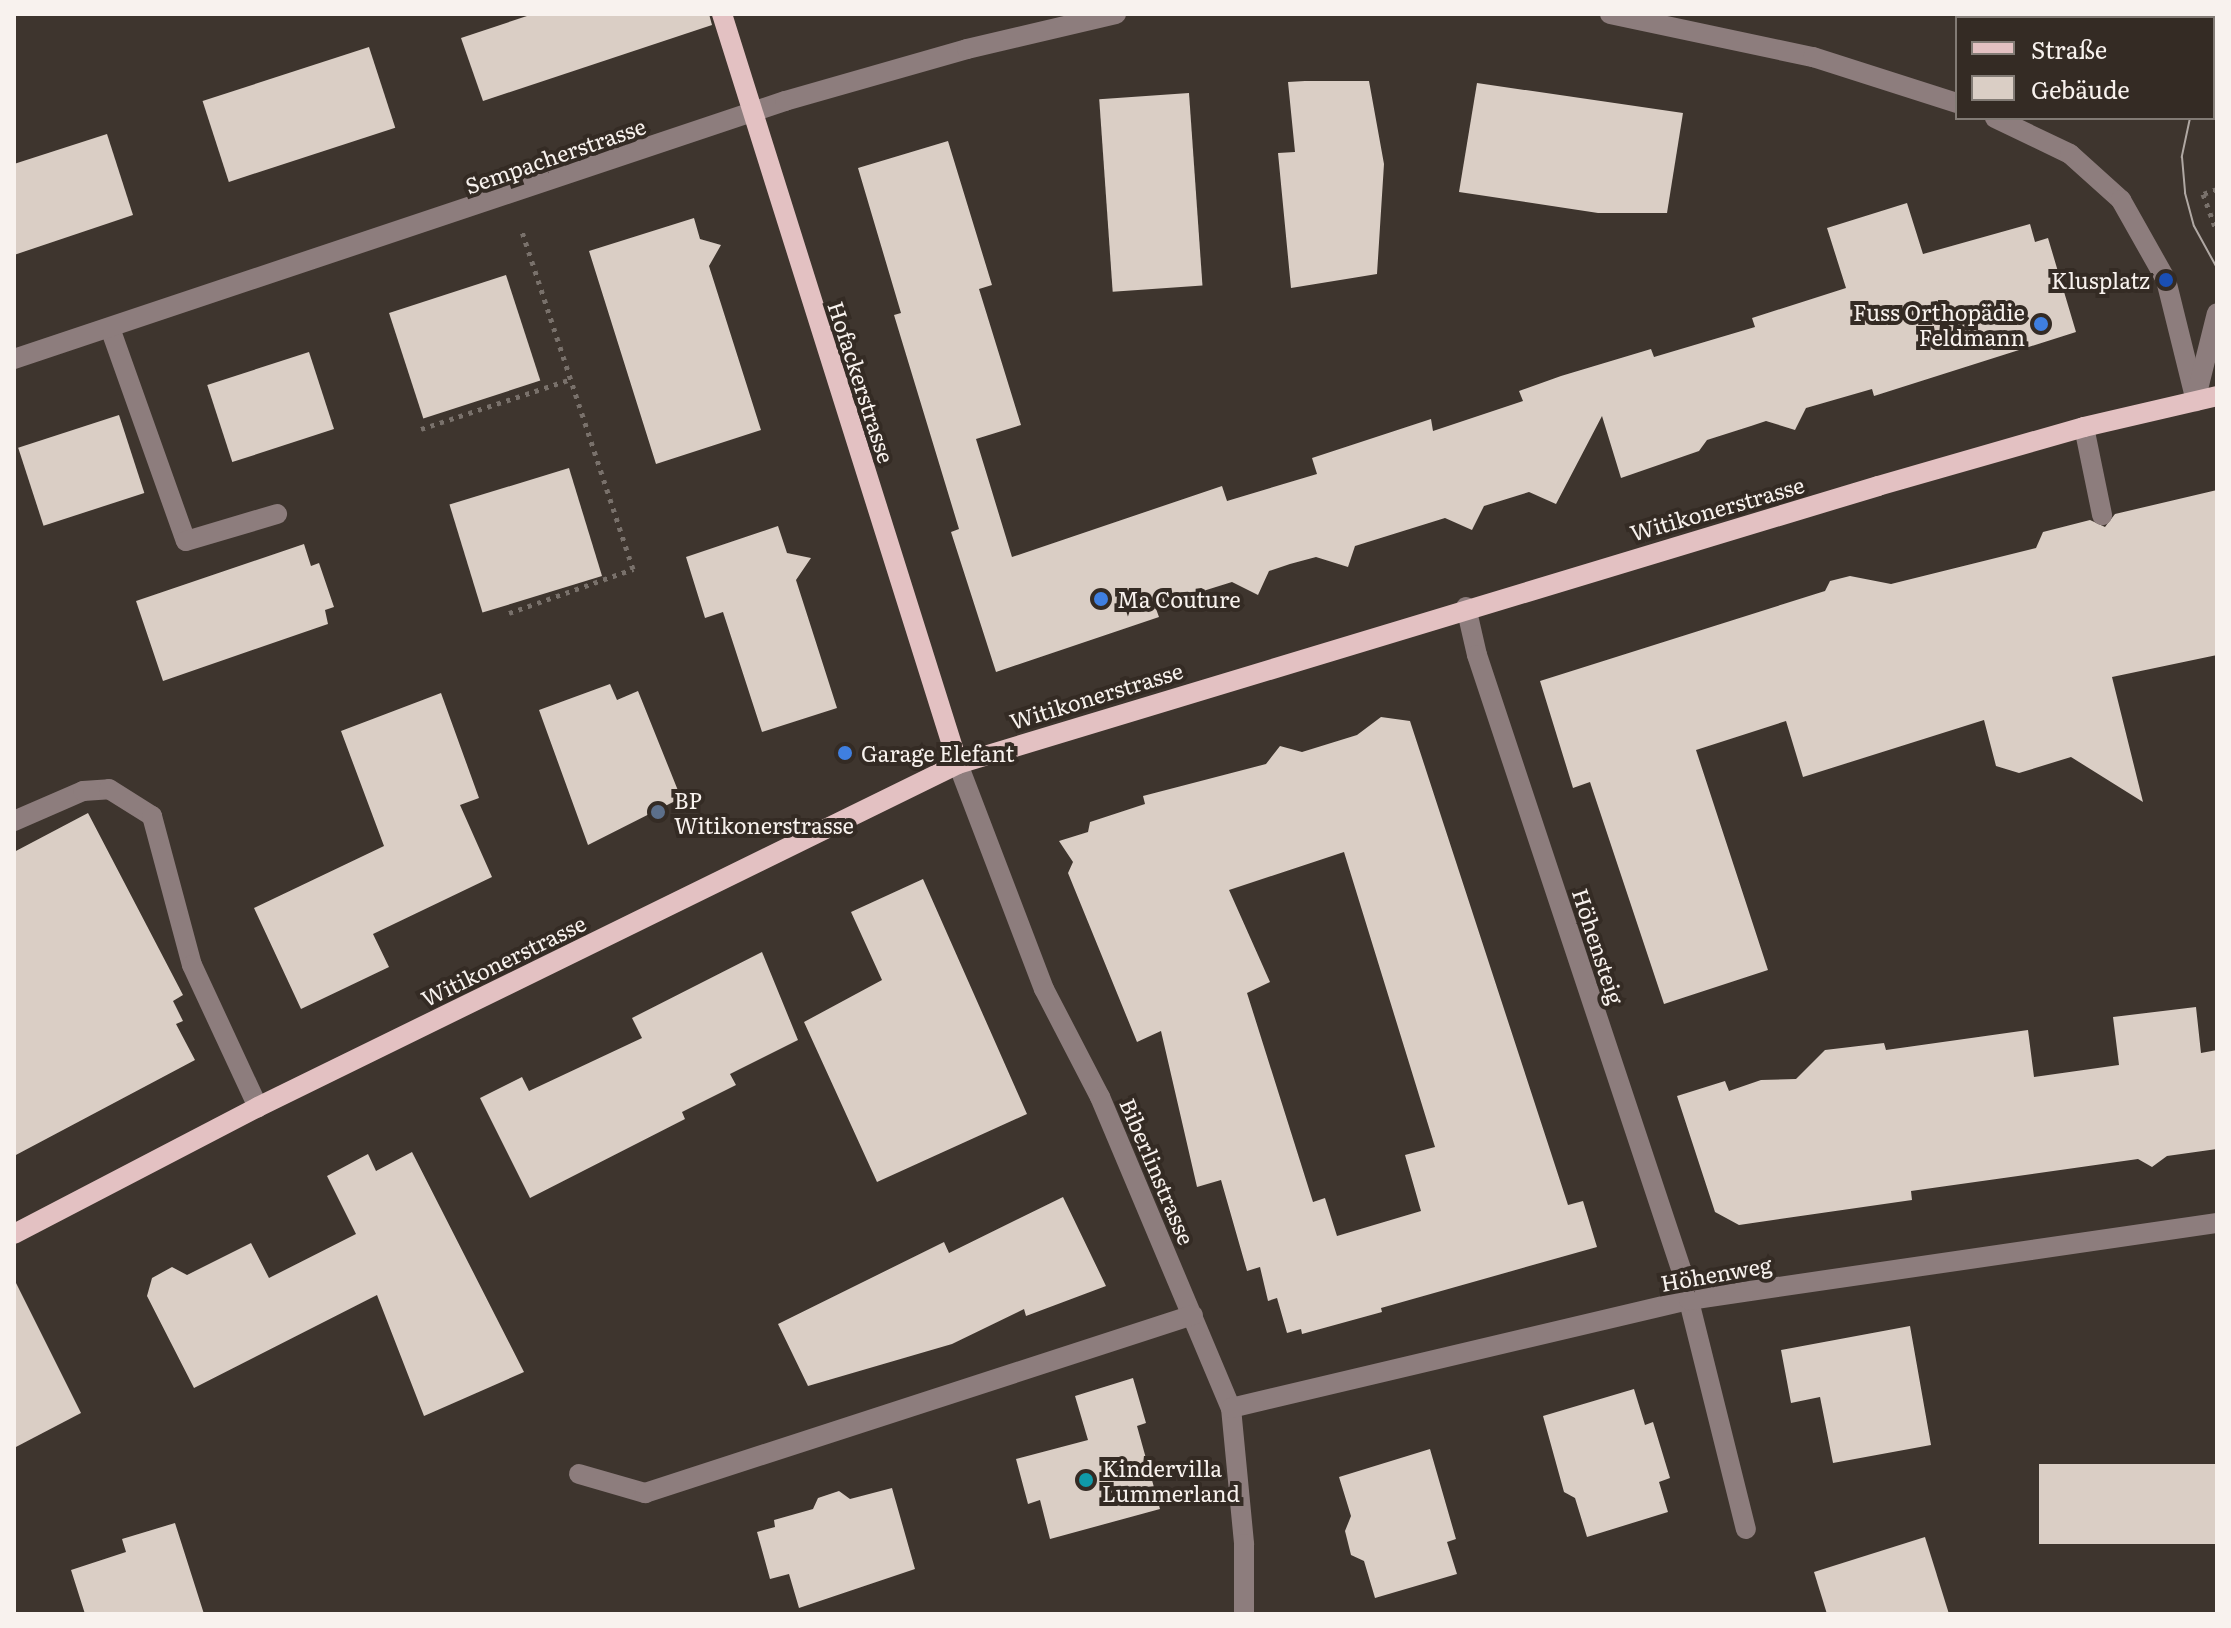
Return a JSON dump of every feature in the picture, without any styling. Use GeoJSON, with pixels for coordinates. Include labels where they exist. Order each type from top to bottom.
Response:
{"type":"FeatureCollection","features":[{"type":"Feature","properties":{"kind":"main road","name":"Hofackerstrasse"},"geometry":{"type":"LineString","coordinates":[[722,14],[958,764]]}},
{"type":"Feature","properties":{"kind":"main road","name":"Witikonerstrasse"},"geometry":{"type":"LineString","coordinates":[[14,1234],[258,1107],[958,764],[1466,607],[2084,427],[2217,396]]}},
{"type":"Feature","properties":{"kind":"street","name":"Sempacherstrasse"},"geometry":{"type":"LineString","coordinates":[[14,359],[752,112],[967,49],[1116,14]]}},
{"type":"Feature","properties":{"kind":"street"},"geometry":{"type":"LineString","coordinates":[[1610,14],[1813,57],[1955,102]]}},
{"type":"Feature","properties":{"kind":"street"},"geometry":{"type":"LineString","coordinates":[[1999,120],[2086,165],[2121,200],[2166,280],[2196,401]]}},
{"type":"Feature","properties":{"kind":"street"},"geometry":{"type":"LineString","coordinates":[[2196,401],[2217,313]]}},
{"type":"Feature","properties":{"kind":"street"},"geometry":{"type":"LineString","coordinates":[[110,328],[186,541],[277,514]]}},
{"type":"Feature","properties":{"kind":"street"},"geometry":{"type":"LineString","coordinates":[[2084,427],[2102,515]]}},
{"type":"Feature","properties":{"kind":"street","name":"Höhensteig"},"geometry":{"type":"LineString","coordinates":[[1466,607],[1477,655],[1689,1300],[1746,1529]]}},
{"type":"Feature","properties":{"kind":"street","name":"Biberlinstrasse"},"geometry":{"type":"LineString","coordinates":[[958,764],[1044,989],[1100,1097],[1231,1408],[1244,1544],[1244,1614]]}},
{"type":"Feature","properties":{"kind":"street"},"geometry":{"type":"LineString","coordinates":[[14,821],[83,791],[109,789],[152,816],[192,965],[258,1107]]}},
{"type":"Feature","properties":{"kind":"street","name":"Höhenweg"},"geometry":{"type":"LineString","coordinates":[[1231,1408],[1689,1300],[2217,1223]]}},
{"type":"Feature","properties":{"kind":"street"},"geometry":{"type":"LineString","coordinates":[[579,1474],[645,1493],[1193,1315]]}},
{"type":"Feature","properties":{"kind":"path"},"geometry":{"type":"LineString","coordinates":[[2217,189],[2203,194],[2217,232]]}},
{"type":"Feature","properties":{"kind":"path"},"geometry":{"type":"LineString","coordinates":[[509,613],[633,569],[521,227]]}},
{"type":"Feature","properties":{"kind":"path"},"geometry":{"type":"LineString","coordinates":[[421,429],[571,379]]}},
{"type":"Feature","properties":{"kind":"building"},"geometry":{"type":"Polygon","coordinates":[[[533,14],[709,14],[712,25],[483,101],[461,38],[533,14]]]}},
{"type":"Feature","properties":{"kind":"building"},"geometry":{"type":"Polygon","coordinates":[[[369,47],[395,128],[229,182],[203,101],[369,47]]]}},
{"type":"Feature","properties":{"kind":"building"},"geometry":{"type":"Polygon","coordinates":[[[1369,81],[1384,164],[1377,274],[1291,288],[1278,153],[1295,152],[1288,82],[1369,81]]]}},
{"type":"Feature","properties":{"kind":"building"},"geometry":{"type":"Polygon","coordinates":[[[1477,83],[1683,113],[1667,213],[1598,213],[1459,192],[1477,83]]]}},
{"type":"Feature","properties":{"kind":"building"},"geometry":{"type":"Polygon","coordinates":[[[1189,93],[1202,286],[1113,292],[1099,99],[1189,93]]]}},
{"type":"Feature","properties":{"kind":"building"},"geometry":{"type":"Polygon","coordinates":[[[107,134],[133,215],[14,255],[14,164],[107,134]]]}},
{"type":"Feature","properties":{"kind":"building"},"geometry":{"type":"Polygon","coordinates":[[[948,141],[992,285],[979,289],[1021,425],[976,439],[1012,557],[1222,486],[1227,501],[1317,474],[1312,458],[1431,419],[1433,431],[1523,401],[1519,391],[1561,376],[1651,349],[1654,357],[1755,327],[1752,318],[1846,288],[1827,228],[1907,203],[1923,254],[2030,224],[2035,242],[2048,238],[2076,332],[1874,396],[1872,389],[1806,408],[1795,430],[1766,421],[1707,440],[1699,451],[1621,478],[1602,416],[1556,504],[1529,492],[1484,506],[1472,530],[1445,518],[1355,546],[1348,567],[1316,557],[1290,564],[1269,571],[1258,595],[1232,582],[1155,606],[1159,617],[996,672],[951,532],[959,529],[894,315],[901,313],[858,168],[948,141]]]}},
{"type":"Feature","properties":{"kind":"building"},"geometry":{"type":"Polygon","coordinates":[[[694,218],[700,239],[721,245],[709,266],[761,430],[656,464],[589,251],[694,218]]]}},
{"type":"Feature","properties":{"kind":"building"},"geometry":{"type":"Polygon","coordinates":[[[506,275],[540,381],[423,419],[389,313],[506,275]]]}},
{"type":"Feature","properties":{"kind":"building"},"geometry":{"type":"Polygon","coordinates":[[[309,352],[334,429],[232,462],[207,385],[309,352]]]}},
{"type":"Feature","properties":{"kind":"building"},"geometry":{"type":"Polygon","coordinates":[[[119,415],[144,493],[44,526],[18,448],[119,415]]]}},
{"type":"Feature","properties":{"kind":"building"},"geometry":{"type":"Polygon","coordinates":[[[569,468],[602,576],[482,613],[449,505],[569,468]]]}},
{"type":"Feature","properties":{"kind":"building"},"geometry":{"type":"Polygon","coordinates":[[[2217,490],[2217,655],[2112,677],[2143,802],[2071,757],[2019,773],[1996,766],[1984,720],[1803,777],[1786,721],[1696,750],[1768,970],[1664,1004],[1590,782],[1573,788],[1540,681],[1825,591],[1830,581],[1850,576],[1891,584],[2036,548],[2043,532],[2090,520],[2105,527],[2115,514],[2217,490]]]}},
{"type":"Feature","properties":{"kind":"building"},"geometry":{"type":"Polygon","coordinates":[[[778,526],[787,553],[811,558],[796,580],[837,708],[762,732],[723,612],[705,618],[686,557],[778,526]]]}},
{"type":"Feature","properties":{"kind":"building"},"geometry":{"type":"Polygon","coordinates":[[[304,544],[311,566],[319,563],[334,607],[325,610],[328,624],[163,681],[136,601],[304,544]]]}},
{"type":"Feature","properties":{"kind":"building"},"geometry":{"type":"Polygon","coordinates":[[[610,684],[617,700],[638,691],[681,798],[588,845],[539,710],[610,684]]]}},
{"type":"Feature","properties":{"kind":"building"},"geometry":{"type":"Polygon","coordinates":[[[441,693],[479,798],[460,805],[492,877],[373,934],[389,967],[301,1009],[254,908],[384,846],[341,731],[441,693]]]}},
{"type":"Feature","properties":{"kind":"building"},"geometry":{"type":"Polygon","coordinates":[[[1381,717],[1410,721],[1568,1205],[1583,1201],[1597,1247],[1381,1308],[1382,1312],[1302,1334],[1301,1329],[1287,1333],[1277,1298],[1268,1301],[1260,1267],[1247,1271],[1221,1180],[1197,1187],[1161,1031],[1137,1042],[1068,873],[1073,862],[1059,841],[1088,832],[1090,822],[1145,804],[1143,796],[1266,764],[1280,746],[1302,752],[1357,735],[1381,717]],[[1344,852],[1229,890],[1270,982],[1247,993],[1313,1202],[1325,1198],[1337,1236],[1421,1211],[1405,1155],[1435,1147],[1344,852]]]}},
{"type":"Feature","properties":{"kind":"building"},"geometry":{"type":"Polygon","coordinates":[[[88,813],[183,995],[173,1001],[183,1021],[176,1024],[195,1060],[14,1156],[14,852],[88,813]]]}},
{"type":"Feature","properties":{"kind":"building"},"geometry":{"type":"Polygon","coordinates":[[[923,879],[1027,1114],[877,1182],[804,1022],[882,980],[851,912],[923,879]]]}},
{"type":"Feature","properties":{"kind":"building"},"geometry":{"type":"Polygon","coordinates":[[[762,952],[798,1040],[730,1074],[736,1085],[682,1112],[685,1119],[530,1198],[480,1098],[522,1077],[529,1091],[642,1038],[632,1018],[762,952]]]}},
{"type":"Feature","properties":{"kind":"building"},"geometry":{"type":"Polygon","coordinates":[[[2196,1007],[2201,1053],[2217,1050],[2217,1149],[2167,1156],[2152,1167],[2138,1159],[1911,1191],[1912,1200],[1739,1225],[1715,1212],[1677,1096],[1725,1081],[1729,1091],[1761,1080],[1796,1079],[1825,1050],[1884,1043],[1886,1050],[2028,1030],[2034,1077],[2119,1065],[2113,1017],[2196,1007]]]}},
{"type":"Feature","properties":{"kind":"building"},"geometry":{"type":"Polygon","coordinates":[[[412,1152],[524,1372],[424,1416],[377,1295],[194,1388],[147,1296],[152,1278],[172,1267],[187,1275],[251,1243],[269,1278],[356,1234],[327,1176],[368,1154],[376,1171],[412,1152]]]}},
{"type":"Feature","properties":{"kind":"building"},"geometry":{"type":"Polygon","coordinates":[[[1063,1197],[1106,1286],[1026,1316],[1024,1309],[952,1344],[808,1386],[778,1324],[944,1242],[949,1253],[1063,1197]]]}},
{"type":"Feature","properties":{"kind":"building"},"geometry":{"type":"Polygon","coordinates":[[[14,1279],[81,1413],[14,1448],[14,1279]]]}},
{"type":"Feature","properties":{"kind":"building"},"geometry":{"type":"Polygon","coordinates":[[[1910,1326],[1931,1445],[1833,1463],[1820,1397],[1791,1403],[1781,1350],[1910,1326]]]}},
{"type":"Feature","properties":{"kind":"building","name":"Kindervilla Lummerland"},"geometry":{"type":"Polygon","coordinates":[[[1133,1378],[1146,1423],[1137,1426],[1160,1509],[1050,1539],[1040,1500],[1028,1504],[1016,1459],[1088,1440],[1075,1396],[1133,1378]]]}},
{"type":"Feature","properties":{"kind":"building"},"geometry":{"type":"Polygon","coordinates":[[[1634,1389],[1645,1425],[1653,1422],[1670,1478],[1659,1482],[1668,1512],[1587,1537],[1575,1498],[1564,1492],[1543,1416],[1634,1389]]]}},
{"type":"Feature","properties":{"kind":"building"},"geometry":{"type":"Polygon","coordinates":[[[1430,1449],[1456,1539],[1447,1542],[1457,1574],[1375,1598],[1364,1561],[1351,1555],[1345,1531],[1351,1516],[1339,1477],[1430,1449]]]}},
{"type":"Feature","properties":{"kind":"building"},"geometry":{"type":"Polygon","coordinates":[[[2039,1464],[2217,1464],[2217,1544],[2039,1544],[2039,1464]]]}},
{"type":"Feature","properties":{"kind":"building"},"geometry":{"type":"Polygon","coordinates":[[[892,1488],[915,1569],[799,1608],[789,1574],[770,1579],[757,1532],[775,1527],[774,1520],[813,1509],[818,1498],[839,1491],[850,1499],[892,1488]]]}},
{"type":"Feature","properties":{"kind":"building"},"geometry":{"type":"Polygon","coordinates":[[[175,1523],[204,1614],[85,1614],[71,1570],[126,1552],[122,1539],[175,1523]]]}},
{"type":"Feature","properties":{"kind":"building"},"geometry":{"type":"Polygon","coordinates":[[[1925,1537],[1949,1614],[1827,1614],[1814,1572],[1925,1537]]]}},
{"type":"Feature","properties":{"kind":"tram line"},"geometry":{"type":"LineString","coordinates":[[2190,120],[2182,157],[2185,193],[2194,226],[2217,268]]}},
{"type":"Feature","properties":{"kind":"place","name":"Klusplatz"},"geometry":{"type":"Point","coordinates":[2166,280]}},
{"type":"Feature","properties":{"kind":"place","name":"Fuss Orthopädie Feldmann"},"geometry":{"type":"Point","coordinates":[2041,324]}},
{"type":"Feature","properties":{"kind":"place","name":"Ma Couture"},"geometry":{"type":"Point","coordinates":[1101,599]}},
{"type":"Feature","properties":{"kind":"place","name":"Garage Elefant"},"geometry":{"type":"Point","coordinates":[845,753]}},
{"type":"Feature","properties":{"kind":"place","name":"BP Witikonerstrasse"},"geometry":{"type":"Point","coordinates":[658,812]}},
{"type":"Feature","properties":{"kind":"place","name":"Kindervilla Lummerland"},"geometry":{"type":"Point","coordinates":[1086,1480]}}]}
